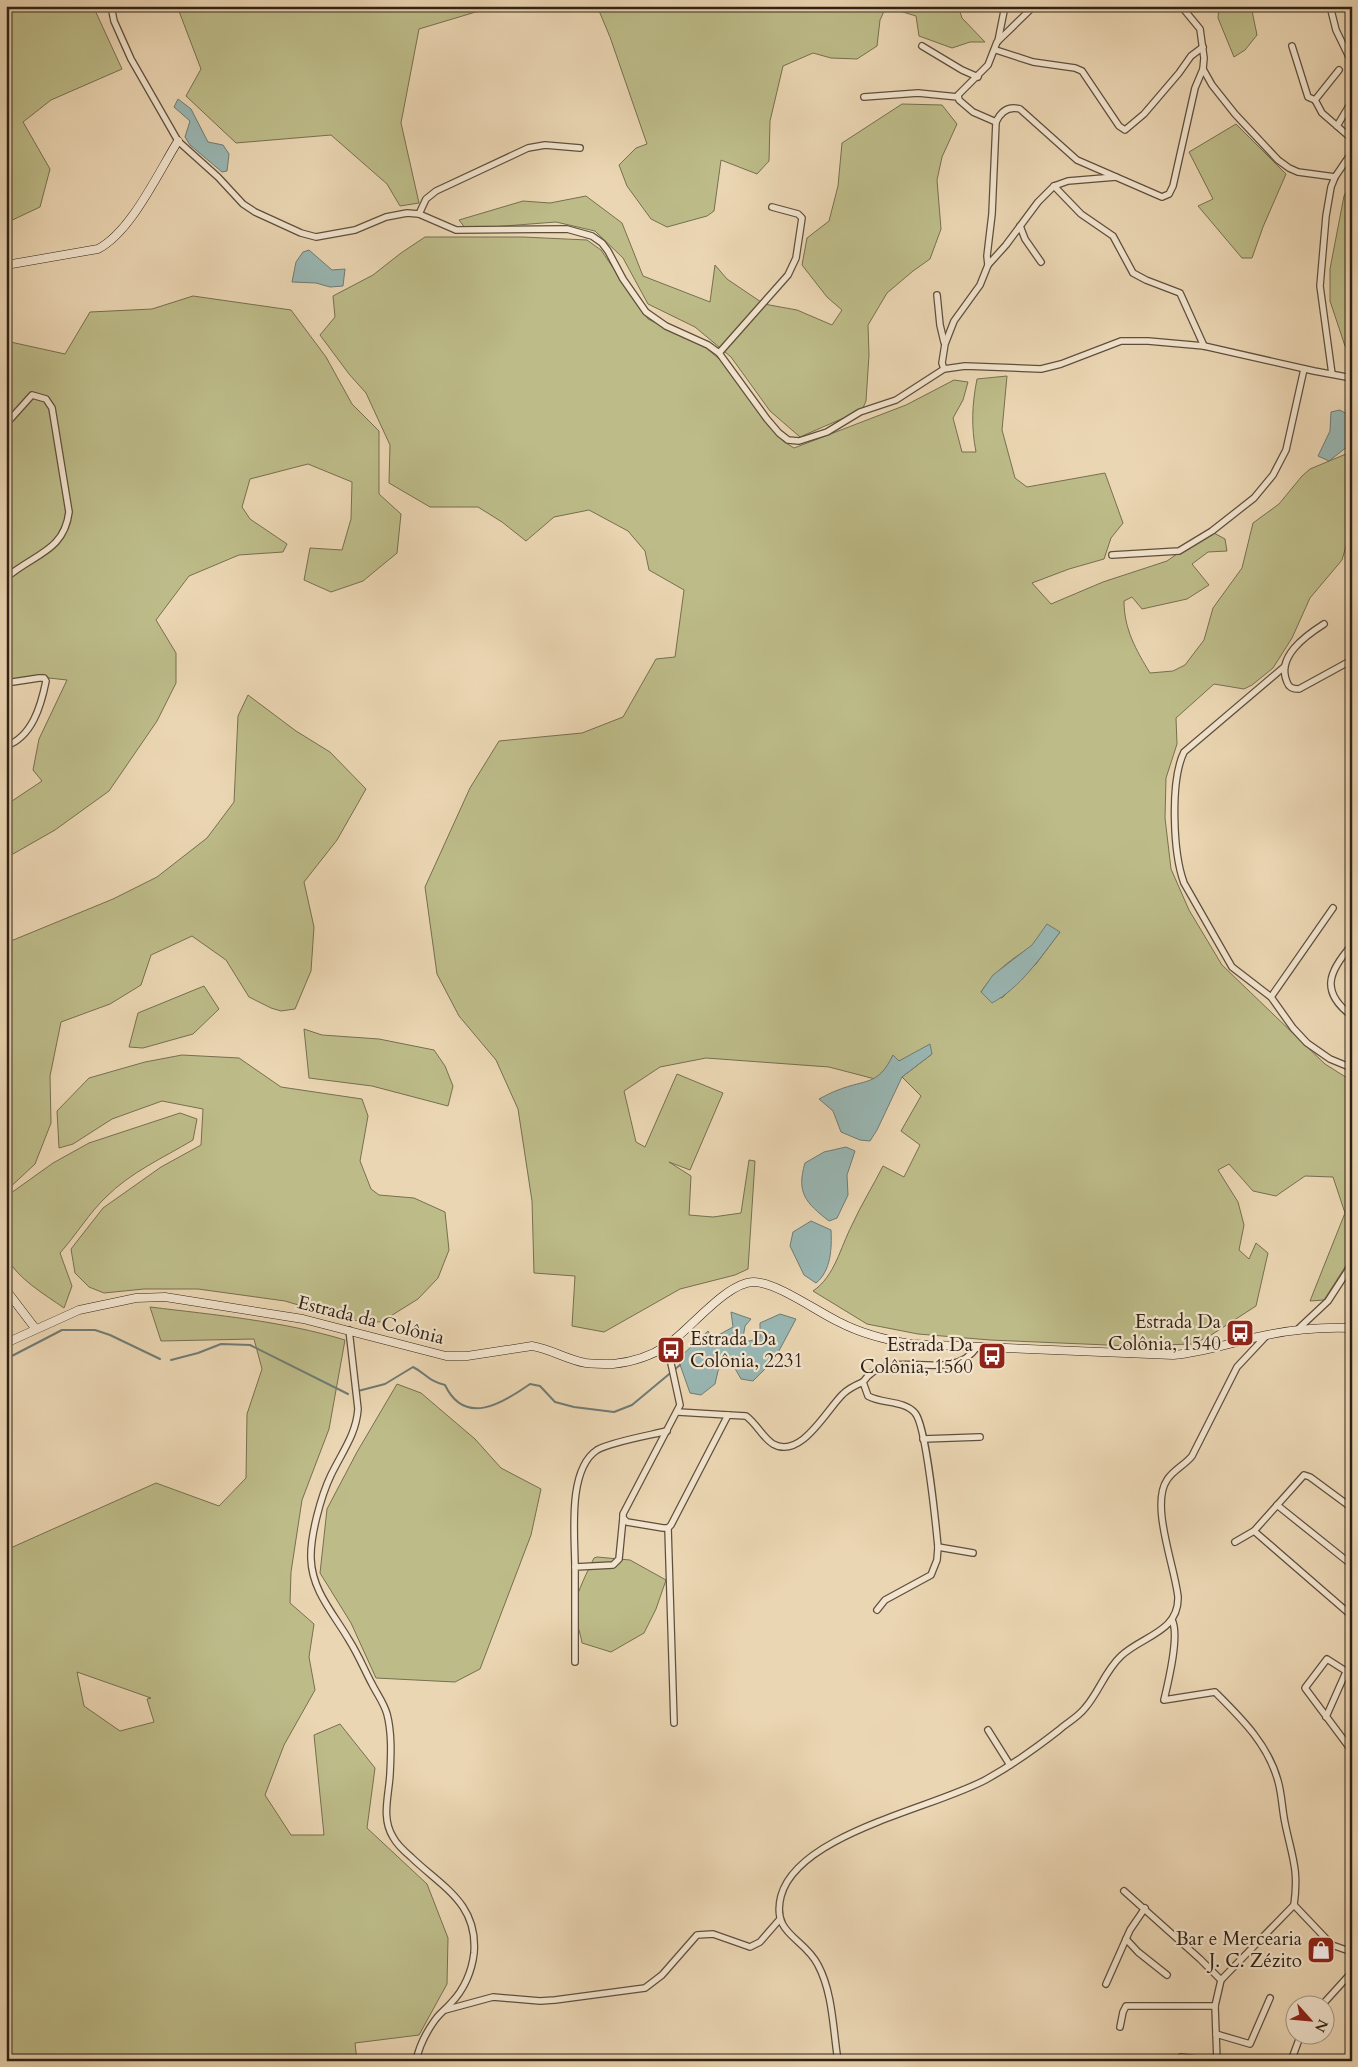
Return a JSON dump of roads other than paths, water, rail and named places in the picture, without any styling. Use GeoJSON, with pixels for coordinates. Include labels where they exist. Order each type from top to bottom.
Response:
{"type":"FeatureCollection","features":[{"type":"Feature","properties":{"kind":"main road"},"geometry":{"type":"LineString","coordinates":[[6,265],[98,249],[108,244],[117,236],[138,207],[178,141]]}},
{"type":"Feature","properties":{"kind":"main road","name":"Estrada da Colônia"},"geometry":{"type":"LineString","coordinates":[[6,1343],[35,1328],[79,1310],[136,1298],[165,1297],[304,1319],[427,1353],[446,1356],[467,1356],[532,1346],[587,1363],[614,1364],[634,1360],[668,1345],[721,1298],[740,1285],[752,1282],[775,1288],[839,1322],[887,1340],[911,1344],[1173,1355],[1195,1353],[1267,1335],[1297,1330],[1352,1328]]}},
{"type":"Feature","properties":{"kind":"main road"},"geometry":{"type":"LineString","coordinates":[[6,1290],[35,1328]]}},
{"type":"Feature","properties":{"kind":"street"},"geometry":{"type":"LineString","coordinates":[[111,6],[114,21],[131,58],[178,141],[218,177],[248,208],[309,236],[334,235],[355,230],[397,214],[418,214],[456,230],[567,229],[592,236],[602,243],[608,251],[626,284],[650,316],[720,353],[773,426],[783,436],[794,441],[827,432],[860,412],[890,403],[944,370],[965,366],[1041,369],[1062,364],[1120,341],[1148,341],[1204,346],[1352,378]]}},
{"type":"Feature","properties":{"kind":"street"},"geometry":{"type":"LineString","coordinates":[[958,97],[959,93],[978,77],[988,65],[996,50],[1005,6]]}},
{"type":"Feature","properties":{"kind":"street"},"geometry":{"type":"LineString","coordinates":[[997,42],[1034,6]]}},
{"type":"Feature","properties":{"kind":"street"},"geometry":{"type":"LineString","coordinates":[[988,264],[996,122],[999,116],[1008,108],[1020,110],[1077,160],[1159,196],[1165,196],[1171,192],[1195,88],[1203,69],[1203,47],[1198,25],[1181,6]]}},
{"type":"Feature","properties":{"kind":"street"},"geometry":{"type":"LineString","coordinates":[[1330,6],[1336,30],[1352,63]]}},
{"type":"Feature","properties":{"kind":"street"},"geometry":{"type":"LineString","coordinates":[[922,46],[962,70],[978,77]]}},
{"type":"Feature","properties":{"kind":"street"},"geometry":{"type":"LineString","coordinates":[[1292,46],[1308,97],[1315,100],[1322,113],[1352,139]]}},
{"type":"Feature","properties":{"kind":"street"},"geometry":{"type":"LineString","coordinates":[[996,50],[1033,62],[1075,68],[1082,71],[1118,126],[1126,130],[1138,120],[1179,73],[1191,56],[1203,47]]}},
{"type":"Feature","properties":{"kind":"street"},"geometry":{"type":"LineString","coordinates":[[1203,69],[1226,103],[1278,160],[1288,168],[1298,172],[1335,177]]}},
{"type":"Feature","properties":{"kind":"street"},"geometry":{"type":"LineString","coordinates":[[1315,100],[1339,70]]}},
{"type":"Feature","properties":{"kind":"street"},"geometry":{"type":"LineString","coordinates":[[864,97],[918,93],[958,97],[974,112],[996,122]]}},
{"type":"Feature","properties":{"kind":"street"},"geometry":{"type":"LineString","coordinates":[[1337,126],[1352,101]]}},
{"type":"Feature","properties":{"kind":"street"},"geometry":{"type":"LineString","coordinates":[[418,214],[426,199],[436,191],[523,150],[542,145],[580,148]]}},
{"type":"Feature","properties":{"kind":"street"},"geometry":{"type":"LineString","coordinates":[[1332,374],[1320,286],[1326,216],[1331,187],[1335,177],[1352,152]]}},
{"type":"Feature","properties":{"kind":"street"},"geometry":{"type":"LineString","coordinates":[[944,370],[942,363],[945,344],[954,321],[980,285],[988,264],[1038,202],[1054,186],[1068,181],[1118,177]]}},
{"type":"Feature","properties":{"kind":"street"},"geometry":{"type":"LineString","coordinates":[[1054,186],[1082,214],[1113,236],[1133,273],[1180,293],[1204,346]]}},
{"type":"Feature","properties":{"kind":"street"},"geometry":{"type":"LineString","coordinates":[[720,353],[788,275],[793,266],[802,218],[798,214],[772,207]]}},
{"type":"Feature","properties":{"kind":"street"},"geometry":{"type":"LineString","coordinates":[[1020,226],[1041,262]]}},
{"type":"Feature","properties":{"kind":"street"},"geometry":{"type":"LineString","coordinates":[[937,295],[940,331],[945,344]]}},
{"type":"Feature","properties":{"kind":"street"},"geometry":{"type":"LineString","coordinates":[[1112,555],[1179,551],[1212,531],[1254,498],[1273,476],[1286,450],[1304,369]]}},
{"type":"Feature","properties":{"kind":"street"},"geometry":{"type":"LineString","coordinates":[[6,424],[32,395],[41,396],[49,402],[55,420],[69,512],[62,537],[54,545],[6,578]]}},
{"type":"Feature","properties":{"kind":"street"},"geometry":{"type":"LineString","coordinates":[[1324,624],[1308,635],[1286,659],[1284,667],[1289,685],[1296,689],[1352,660]]}},
{"type":"Feature","properties":{"kind":"street"},"geometry":{"type":"LineString","coordinates":[[1284,667],[1184,752],[1178,771],[1175,795],[1177,858],[1184,884],[1227,962],[1237,973],[1271,997],[1293,1028],[1308,1043],[1330,1059],[1352,1068]]}},
{"type":"Feature","properties":{"kind":"street"},"geometry":{"type":"LineString","coordinates":[[6,683],[39,678],[44,678],[46,681],[30,727],[22,737],[6,746]]}},
{"type":"Feature","properties":{"kind":"street"},"geometry":{"type":"LineString","coordinates":[[1271,997],[1333,908]]}},
{"type":"Feature","properties":{"kind":"street"},"geometry":{"type":"LineString","coordinates":[[1352,945],[1334,971],[1331,982],[1331,992],[1334,999],[1352,1016]]}},
{"type":"Feature","properties":{"kind":"street"},"geometry":{"type":"LineString","coordinates":[[1297,1330],[1328,1301],[1352,1264]]}},
{"type":"Feature","properties":{"kind":"street"},"geometry":{"type":"LineString","coordinates":[[349,1330],[358,1410],[357,1421],[354,1434],[324,1490],[310,1558],[312,1574],[327,1607],[349,1638],[386,1712],[391,1752],[386,1802],[388,1826],[392,1837],[405,1852],[462,1903],[470,1919],[474,1935],[474,1954],[470,1973],[462,1989],[443,2010],[430,2029],[416,2061]]}},
{"type":"Feature","properties":{"kind":"street"},"geometry":{"type":"LineString","coordinates":[[443,2010],[493,1997],[540,2001],[645,1988],[662,1975],[697,1935],[713,1934],[750,1947],[760,1942],[780,1920],[782,1894],[790,1879],[803,1863],[848,1834],[978,1784],[1010,1765],[1082,1712],[1106,1674],[1121,1656],[1132,1647],[1156,1634],[1172,1620],[1178,1605],[1178,1597],[1160,1510],[1162,1490],[1169,1477],[1192,1456],[1237,1367],[1267,1335]]}},
{"type":"Feature","properties":{"kind":"street"},"geometry":{"type":"LineString","coordinates":[[575,1567],[612,1565],[619,1559],[622,1518],[646,1468],[680,1406],[680,1398],[668,1345]]}},
{"type":"Feature","properties":{"kind":"street"},"geometry":{"type":"LineString","coordinates":[[678,1412],[746,1416],[774,1444],[788,1447],[798,1444],[806,1438],[843,1394],[863,1382],[871,1372],[879,1367],[892,1364],[924,1365],[954,1363],[967,1358],[977,1347]]}},
{"type":"Feature","properties":{"kind":"street"},"geometry":{"type":"LineString","coordinates":[[863,1382],[866,1393],[872,1398],[899,1405],[915,1413],[919,1420],[938,1547],[937,1560],[931,1575],[885,1600],[877,1610]]}},
{"type":"Feature","properties":{"kind":"street"},"geometry":{"type":"LineString","coordinates":[[674,1723],[668,1528],[728,1415]]}},
{"type":"Feature","properties":{"kind":"street"},"geometry":{"type":"LineString","coordinates":[[575,1662],[576,1495],[583,1465],[597,1450],[667,1431]]}},
{"type":"Feature","properties":{"kind":"street"},"geometry":{"type":"LineString","coordinates":[[923,1439],[980,1437]]}},
{"type":"Feature","properties":{"kind":"street"},"geometry":{"type":"LineString","coordinates":[[1235,1542],[1254,1531],[1304,1475],[1310,1477],[1352,1508]]}},
{"type":"Feature","properties":{"kind":"street"},"geometry":{"type":"LineString","coordinates":[[1277,1505],[1352,1565]]}},
{"type":"Feature","properties":{"kind":"street"},"geometry":{"type":"LineString","coordinates":[[622,1518],[626,1522],[668,1528]]}},
{"type":"Feature","properties":{"kind":"street"},"geometry":{"type":"LineString","coordinates":[[1254,1531],[1352,1616]]}},
{"type":"Feature","properties":{"kind":"street"},"geometry":{"type":"LineString","coordinates":[[938,1547],[973,1553]]}},
{"type":"Feature","properties":{"kind":"street"},"geometry":{"type":"LineString","coordinates":[[1172,1620],[1175,1631],[1164,1700],[1216,1692],[1257,1737],[1276,1774],[1296,1871],[1294,1905],[1221,1980],[1215,2006],[1217,2061]]}},
{"type":"Feature","properties":{"kind":"street"},"geometry":{"type":"LineString","coordinates":[[1326,1717],[1349,1673],[1327,1659],[1305,1688],[1326,1717],[1352,1751]]}},
{"type":"Feature","properties":{"kind":"street"},"geometry":{"type":"LineString","coordinates":[[988,1730],[1010,1765]]}},
{"type":"Feature","properties":{"kind":"street"},"geometry":{"type":"LineString","coordinates":[[1124,1891],[1145,1908],[1221,1980]]}},
{"type":"Feature","properties":{"kind":"street"},"geometry":{"type":"LineString","coordinates":[[1294,1905],[1332,1945],[1352,1952]]}},
{"type":"Feature","properties":{"kind":"street"},"geometry":{"type":"LineString","coordinates":[[1106,1984],[1136,1919],[1145,1908]]}},
{"type":"Feature","properties":{"kind":"street"},"geometry":{"type":"LineString","coordinates":[[780,1920],[793,1937],[816,1960],[820,1969],[826,1990],[838,2061]]}},
{"type":"Feature","properties":{"kind":"street"},"geometry":{"type":"LineString","coordinates":[[1126,1939],[1138,1952],[1167,1975]]}},
{"type":"Feature","properties":{"kind":"street"},"geometry":{"type":"LineString","coordinates":[[1332,1994],[1352,1972]]}},
{"type":"Feature","properties":{"kind":"street"},"geometry":{"type":"LineString","coordinates":[[1216,2034],[1250,2044],[1270,1998]]}},
{"type":"Feature","properties":{"kind":"street"},"geometry":{"type":"LineString","coordinates":[[1120,2027],[1122,2012],[1126,2006],[1215,2006]]}},
{"type":"Feature","properties":{"kind":"street"},"geometry":{"type":"LineString","coordinates":[[1291,2061],[1297,2044]]}},
{"type":"Feature","properties":{"kind":"street"},"geometry":{"type":"LineString","coordinates":[[1181,2057],[1212,2061]]}},
{"type":"Feature","properties":{"kind":"water"},"geometry":{"type":"Polygon","coordinates":[[[178,99],[191,109],[208,142],[223,145],[229,154],[227,171],[222,172],[190,145],[185,137],[190,121],[174,107],[178,99]]]}},
{"type":"Feature","properties":{"kind":"water"},"geometry":{"type":"Polygon","coordinates":[[[309,250],[332,270],[345,269],[343,286],[330,287],[316,283],[292,282],[296,262],[303,252],[309,250]]]}},
{"type":"Feature","properties":{"kind":"water"},"geometry":{"type":"Polygon","coordinates":[[[1340,410],[1352,417],[1352,443],[1329,461],[1318,456],[1330,431],[1331,412],[1340,410]]]}},
{"type":"Feature","properties":{"kind":"water"},"geometry":{"type":"Polygon","coordinates":[[[1047,924],[1060,932],[1021,981],[992,1003],[981,992],[993,975],[1032,945],[1047,924]]]}},
{"type":"Feature","properties":{"kind":"water"},"geometry":{"type":"Polygon","coordinates":[[[930,1044],[932,1054],[902,1077],[870,1141],[860,1140],[841,1132],[833,1111],[819,1099],[876,1077],[882,1072],[893,1055],[899,1061],[930,1044]]]}},
{"type":"Feature","properties":{"kind":"water"},"geometry":{"type":"Polygon","coordinates":[[[846,1147],[855,1151],[847,1175],[848,1195],[837,1218],[829,1221],[814,1209],[805,1196],[802,1182],[805,1163],[824,1152],[846,1147]]]}},
{"type":"Feature","properties":{"kind":"water"},"geometry":{"type":"Polygon","coordinates":[[[811,1221],[831,1230],[830,1259],[825,1272],[816,1283],[804,1275],[790,1246],[793,1232],[811,1221]]]}},
{"type":"Feature","properties":{"kind":"water"},"geometry":{"type":"Polygon","coordinates":[[[731,1312],[751,1319],[745,1326],[742,1343],[760,1338],[760,1323],[780,1314],[796,1319],[774,1360],[753,1381],[741,1379],[733,1365],[725,1359],[718,1371],[715,1384],[701,1395],[690,1393],[678,1359],[708,1331],[713,1338],[733,1327],[731,1312]]]}},
{"type":"Feature","properties":{"kind":"waterway"},"geometry":{"type":"LineString","coordinates":[[6,1359],[62,1330],[95,1330],[110,1335],[160,1359]]}},
{"type":"Feature","properties":{"kind":"waterway"},"geometry":{"type":"LineString","coordinates":[[171,1360],[198,1353],[221,1344],[250,1345],[348,1394]]}},
{"type":"Feature","properties":{"kind":"waterway"},"geometry":{"type":"LineString","coordinates":[[358,1391],[385,1384],[413,1367],[430,1379],[445,1385],[453,1398],[463,1405],[474,1408],[497,1404],[530,1384],[540,1386],[555,1402],[574,1407],[614,1412],[632,1405],[680,1365]]}},
{"type":"Feature","properties":{"kind":"place","name":"Estrada Da Colônia, 1540"},"geometry":{"type":"Point","coordinates":[1240,1333]}},
{"type":"Feature","properties":{"kind":"place","name":"Estrada Da Colônia, 2231"},"geometry":{"type":"Point","coordinates":[671,1350]}},
{"type":"Feature","properties":{"kind":"place","name":"Estrada Da Colônia, 1560"},"geometry":{"type":"Point","coordinates":[992,1356]}},
{"type":"Feature","properties":{"kind":"place","name":"Bar e Mercearia J. C. Zézito"},"geometry":{"type":"Point","coordinates":[1321,1950]}}]}
